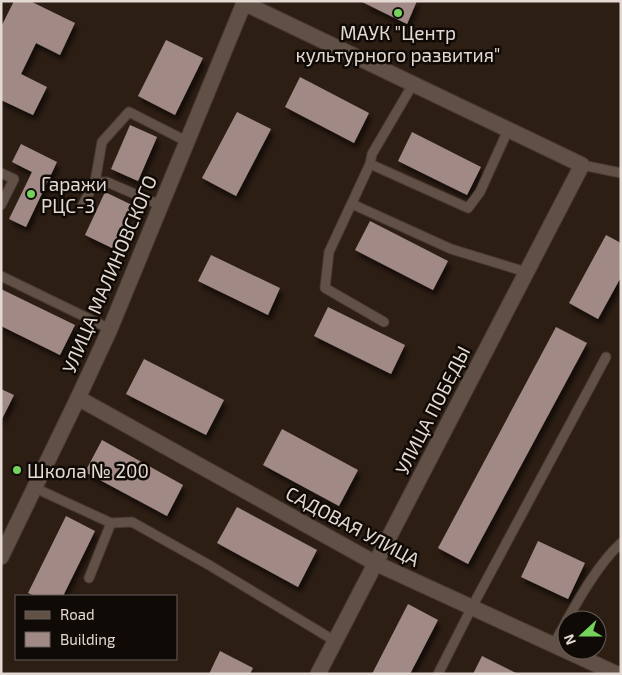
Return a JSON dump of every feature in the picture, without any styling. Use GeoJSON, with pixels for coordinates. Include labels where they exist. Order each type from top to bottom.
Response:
{"type":"FeatureCollection","features":[{"type":"Feature","properties":{"kind":"street"},"geometry":{"type":"LineString","coordinates":[[245,2],[582,165]]}},
{"type":"Feature","properties":{"kind":"street","name":"УЛИЦА МАЛИНОВСКОГО"},"geometry":{"type":"LineString","coordinates":[[1,557],[110,329],[245,2]]}},
{"type":"Feature","properties":{"kind":"street","name":"УЛИЦА ПОБЕДЫ"},"geometry":{"type":"LineString","coordinates":[[318,674],[582,165]]}},
{"type":"Feature","properties":{"kind":"street","name":"САДОВАЯ УЛИЦА"},"geometry":{"type":"LineString","coordinates":[[78,398],[375,563],[617,674]]}},
{"type":"Feature","properties":{"kind":"lane"},"geometry":{"type":"LineString","coordinates":[[384,322],[325,288],[330,252],[370,164],[372,154],[413,84]]}},
{"type":"Feature","properties":{"kind":"lane"},"geometry":{"type":"LineString","coordinates":[[82,206],[95,182],[102,142],[129,112],[188,142]]}},
{"type":"Feature","properties":{"kind":"lane"},"geometry":{"type":"LineString","coordinates":[[370,164],[468,208],[480,192],[508,130]]}},
{"type":"Feature","properties":{"kind":"lane"},"geometry":{"type":"LineString","coordinates":[[582,165],[621,173]]}},
{"type":"Feature","properties":{"kind":"lane"},"geometry":{"type":"LineString","coordinates":[[1,173],[14,179],[1,205]]}},
{"type":"Feature","properties":{"kind":"lane"},"geometry":{"type":"LineString","coordinates":[[95,182],[106,182],[160,205]]}},
{"type":"Feature","properties":{"kind":"lane"},"geometry":{"type":"LineString","coordinates":[[352,204],[451,248],[526,272]]}},
{"type":"Feature","properties":{"kind":"lane"},"geometry":{"type":"LineString","coordinates":[[1,276],[110,329]]}},
{"type":"Feature","properties":{"kind":"lane"},"geometry":{"type":"LineString","coordinates":[[438,674],[606,357]]}},
{"type":"Feature","properties":{"kind":"lane"},"geometry":{"type":"LineString","coordinates":[[34,488],[111,523],[132,522],[209,565],[335,641]]}},
{"type":"Feature","properties":{"kind":"lane"},"geometry":{"type":"LineString","coordinates":[[90,578],[111,523]]}},
{"type":"Feature","properties":{"kind":"lane"},"geometry":{"type":"LineString","coordinates":[[573,610],[610,553],[621,543]]}},
{"type":"Feature","properties":{"kind":"lane"},"geometry":{"type":"LineString","coordinates":[[554,644],[557,638]]}},
{"type":"Feature","properties":{"kind":"building"},"geometry":{"type":"Polygon","coordinates":[[[14,1],[30,1],[75,23],[60,55],[36,43],[21,74],[47,87],[33,115],[1,100],[1,27],[14,1]]]}},
{"type":"Feature","properties":{"kind":"building","name":"МАУК \"Центр культурного развития\""},"geometry":{"type":"Polygon","coordinates":[[[360,1],[417,1],[407,24],[360,1]]]}},
{"type":"Feature","properties":{"kind":"building"},"geometry":{"type":"Polygon","coordinates":[[[166,40],[203,58],[175,115],[138,96],[166,40]]]}},
{"type":"Feature","properties":{"kind":"building"},"geometry":{"type":"Polygon","coordinates":[[[300,77],[369,113],[354,143],[285,107],[300,77]]]}},
{"type":"Feature","properties":{"kind":"building"},"geometry":{"type":"Polygon","coordinates":[[[237,112],[271,129],[236,196],[202,178],[237,112]]]}},
{"type":"Feature","properties":{"kind":"building"},"geometry":{"type":"Polygon","coordinates":[[[130,125],[157,137],[138,181],[111,169],[130,125]]]}},
{"type":"Feature","properties":{"kind":"building"},"geometry":{"type":"Polygon","coordinates":[[[412,132],[481,167],[467,195],[398,161],[412,132]]]}},
{"type":"Feature","properties":{"kind":"building"},"geometry":{"type":"Polygon","coordinates":[[[21,144],[57,162],[26,227],[9,219],[32,172],[12,162],[21,144]]]}},
{"type":"Feature","properties":{"kind":"building"},"geometry":{"type":"Polygon","coordinates":[[[105,192],[132,205],[112,248],[85,235],[105,192]]]}},
{"type":"Feature","properties":{"kind":"building"},"geometry":{"type":"Polygon","coordinates":[[[370,221],[448,261],[433,290],[355,250],[370,221]]]}},
{"type":"Feature","properties":{"kind":"building"},"geometry":{"type":"Polygon","coordinates":[[[606,235],[621,243],[621,277],[598,319],[569,303],[606,235]]]}},
{"type":"Feature","properties":{"kind":"building"},"geometry":{"type":"Polygon","coordinates":[[[211,255],[280,288],[268,315],[198,281],[211,255]]]}},
{"type":"Feature","properties":{"kind":"building"},"geometry":{"type":"Polygon","coordinates":[[[1,289],[75,325],[60,355],[1,326],[1,289]]]}},
{"type":"Feature","properties":{"kind":"building"},"geometry":{"type":"Polygon","coordinates":[[[328,307],[405,345],[391,374],[314,336],[328,307]]]}},
{"type":"Feature","properties":{"kind":"building"},"geometry":{"type":"Polygon","coordinates":[[[556,327],[587,343],[468,564],[438,548],[556,327]]]}},
{"type":"Feature","properties":{"kind":"building"},"geometry":{"type":"Polygon","coordinates":[[[144,359],[224,400],[206,435],[126,394],[144,359]]]}},
{"type":"Feature","properties":{"kind":"building"},"geometry":{"type":"Polygon","coordinates":[[[1,389],[14,395],[1,421],[1,389]]]}},
{"type":"Feature","properties":{"kind":"building"},"geometry":{"type":"Polygon","coordinates":[[[282,429],[358,470],[339,506],[263,465],[282,429]]]}},
{"type":"Feature","properties":{"kind":"building"},"geometry":{"type":"Polygon","coordinates":[[[102,440],[183,485],[167,516],[85,472],[102,440]]]}},
{"type":"Feature","properties":{"kind":"building"},"geometry":{"type":"Polygon","coordinates":[[[237,507],[317,550],[298,587],[217,543],[237,507]]]}},
{"type":"Feature","properties":{"kind":"building"},"geometry":{"type":"Polygon","coordinates":[[[66,516],[95,531],[63,595],[33,595],[28,593],[66,516]]]}},
{"type":"Feature","properties":{"kind":"building"},"geometry":{"type":"Polygon","coordinates":[[[538,541],[585,563],[568,599],[521,577],[538,541]]]}},
{"type":"Feature","properties":{"kind":"building"},"geometry":{"type":"Polygon","coordinates":[[[408,604],[438,620],[410,674],[372,674],[408,604]]]}},
{"type":"Feature","properties":{"kind":"building"},"geometry":{"type":"Polygon","coordinates":[[[220,651],[253,668],[250,674],[209,674],[220,651]]]}},
{"type":"Feature","properties":{"kind":"building"},"geometry":{"type":"Polygon","coordinates":[[[482,656],[518,674],[473,674],[482,656]]]}},
{"type":"Feature","properties":{"kind":"place","name":"МАУК \"Центр культурного развития\""},"geometry":{"type":"Point","coordinates":[398,13]}},
{"type":"Feature","properties":{"kind":"place","name":"Гаражи РЦС-3"},"geometry":{"type":"Point","coordinates":[31,194]}},
{"type":"Feature","properties":{"kind":"place","name":"Школа № 200"},"geometry":{"type":"Point","coordinates":[17,470]}}]}
